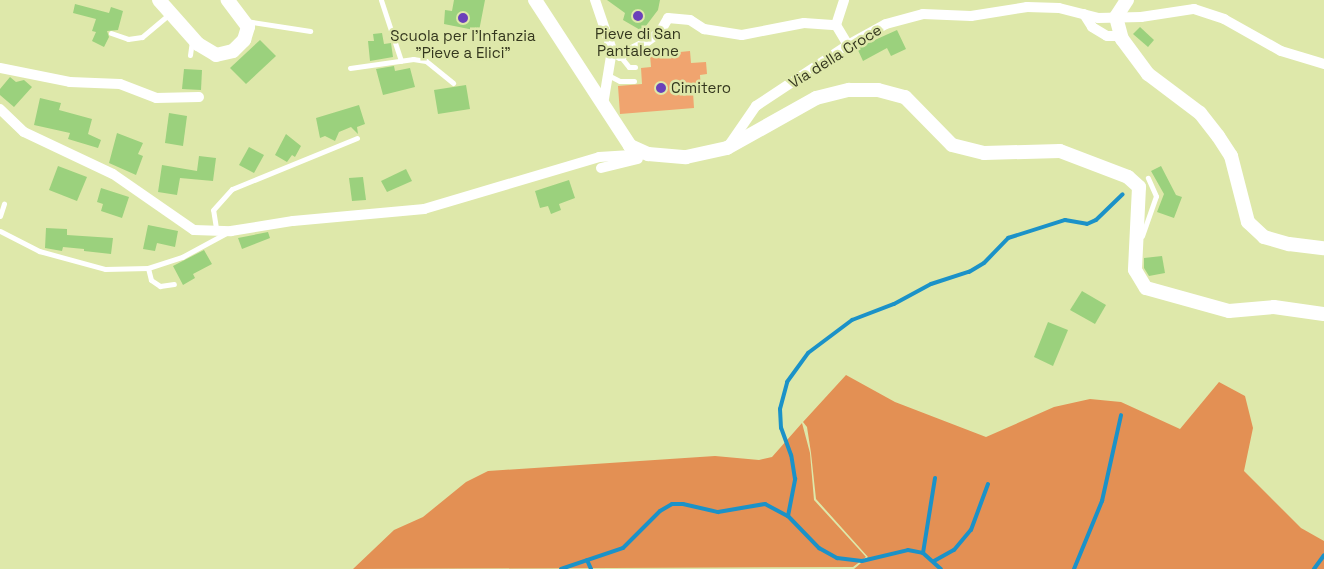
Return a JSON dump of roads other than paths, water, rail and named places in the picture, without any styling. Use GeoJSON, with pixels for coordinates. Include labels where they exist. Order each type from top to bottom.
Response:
{"type":"FeatureCollection","features":[{"type":"Feature","properties":{"kind":"street"},"geometry":{"type":"LineString","coordinates":[[159,0],[192,38],[216,55],[233,50],[244,40],[248,27],[228,0]]}},
{"type":"Feature","properties":{"kind":"street"},"geometry":{"type":"LineString","coordinates":[[534,0],[630,146],[648,154]]}},
{"type":"Feature","properties":{"kind":"street"},"geometry":{"type":"LineString","coordinates":[[595,0],[616,53],[608,75],[603,105]]}},
{"type":"Feature","properties":{"kind":"street"},"geometry":{"type":"LineString","coordinates":[[844,0],[836,25],[848,45]]}},
{"type":"Feature","properties":{"kind":"street"},"geometry":{"type":"LineString","coordinates":[[1127,0],[1116,17],[1122,36],[1148,74],[1200,113],[1218,136],[1231,156],[1248,222],[1264,237],[1324,248]]}},
{"type":"Feature","properties":{"kind":"street","name":"Via della Croce"},"geometry":{"type":"LineString","coordinates":[[727,148],[756,106],[848,45],[886,24],[923,14],[971,16],[1027,7],[1059,8],[1084,14],[1116,17],[1194,9],[1224,19],[1281,51],[1324,64]]}},
{"type":"Feature","properties":{"kind":"street"},"geometry":{"type":"LineString","coordinates":[[1084,14],[1092,27],[1107,36],[1122,36]]}},
{"type":"Feature","properties":{"kind":"street"},"geometry":{"type":"LineString","coordinates":[[616,53],[645,43],[660,32],[668,18],[690,20],[704,29],[742,35],[804,23],[836,25]]}},
{"type":"Feature","properties":{"kind":"street"},"geometry":{"type":"LineString","coordinates":[[0,68],[70,82],[120,84],[156,98],[199,97]]}},
{"type":"Feature","properties":{"kind":"street"},"geometry":{"type":"LineString","coordinates":[[0,109],[24,132],[112,174],[194,230],[216,228],[230,231],[293,221],[424,208],[599,157],[648,154],[686,157],[727,148],[816,98],[849,90],[878,90],[905,98],[952,145],[984,153],[1060,151],[1128,177],[1139,188],[1135,270],[1146,288],[1166,296],[1229,311],[1274,307],[1324,314]]}},
{"type":"Feature","properties":{"kind":"street"},"geometry":{"type":"LineString","coordinates":[[601,168],[648,154]]}},
{"type":"Feature","properties":{"kind":"lane"},"geometry":{"type":"LineString","coordinates":[[381,0],[401,61]]}},
{"type":"Feature","properties":{"kind":"lane"},"geometry":{"type":"LineString","coordinates":[[111,33],[128,39],[142,37],[170,13]]}},
{"type":"Feature","properties":{"kind":"lane"},"geometry":{"type":"LineString","coordinates":[[244,20],[310,31]]}},
{"type":"Feature","properties":{"kind":"lane"},"geometry":{"type":"LineString","coordinates":[[190,55],[192,38]]}},
{"type":"Feature","properties":{"kind":"lane"},"geometry":{"type":"LineString","coordinates":[[645,43],[647,55]]}},
{"type":"Feature","properties":{"kind":"lane"},"geometry":{"type":"LineString","coordinates":[[616,53],[629,67],[635,67]]}},
{"type":"Feature","properties":{"kind":"lane"},"geometry":{"type":"LineString","coordinates":[[350,68],[401,61],[426,61],[453,83]]}},
{"type":"Feature","properties":{"kind":"lane"},"geometry":{"type":"LineString","coordinates":[[608,75],[620,81],[634,81]]}},
{"type":"Feature","properties":{"kind":"lane"},"geometry":{"type":"LineString","coordinates":[[216,228],[213,210],[232,189],[357,138]]}},
{"type":"Feature","properties":{"kind":"lane"},"geometry":{"type":"LineString","coordinates":[[1137,248],[1156,196],[1148,178]]}},
{"type":"Feature","properties":{"kind":"lane"},"geometry":{"type":"LineString","coordinates":[[0,216],[4,204]]}},
{"type":"Feature","properties":{"kind":"lane"},"geometry":{"type":"LineString","coordinates":[[0,231],[39,251],[105,270],[148,268],[182,257],[230,231]]}},
{"type":"Feature","properties":{"kind":"lane"},"geometry":{"type":"LineString","coordinates":[[148,268],[152,280],[160,286],[174,284]]}},
{"type":"Feature","properties":{"kind":"waterway"},"geometry":{"type":"LineString","coordinates":[[788,516],[795,479],[791,455],[781,428],[780,409],[787,382],[808,353],[852,320],[894,304],[931,284],[969,272],[984,263],[1008,238],[1065,220],[1087,224],[1096,220],[1123,194]]}},
{"type":"Feature","properties":{"kind":"waterway"},"geometry":{"type":"LineString","coordinates":[[1074,569],[1102,501],[1121,415]]}},
{"type":"Feature","properties":{"kind":"waterway"},"geometry":{"type":"LineString","coordinates":[[923,553],[935,478]]}},
{"type":"Feature","properties":{"kind":"waterway"},"geometry":{"type":"LineString","coordinates":[[934,561],[954,550],[971,530],[988,484]]}},
{"type":"Feature","properties":{"kind":"waterway"},"geometry":{"type":"LineString","coordinates":[[561,569],[623,548],[660,511],[672,504],[683,504],[718,512],[765,504],[788,516],[819,548],[837,558],[862,561],[908,550],[923,553],[941,569]]}},
{"type":"Feature","properties":{"kind":"waterway"},"geometry":{"type":"LineString","coordinates":[[1314,569],[1324,555]]}},
{"type":"Feature","properties":{"kind":"waterway"},"geometry":{"type":"LineString","coordinates":[[587,560],[591,569]]}},
{"type":"Feature","properties":{"kind":"place","name":"Pieve di San Pantaleone"},"geometry":{"type":"Point","coordinates":[638,16]}},
{"type":"Feature","properties":{"kind":"place","name":"Scuola per l'Infanzia \"Pieve a Elici\""},"geometry":{"type":"Point","coordinates":[463,18]}},
{"type":"Feature","properties":{"kind":"place","name":"Cimitero"},"geometry":{"type":"Point","coordinates":[661,88]}}]}
